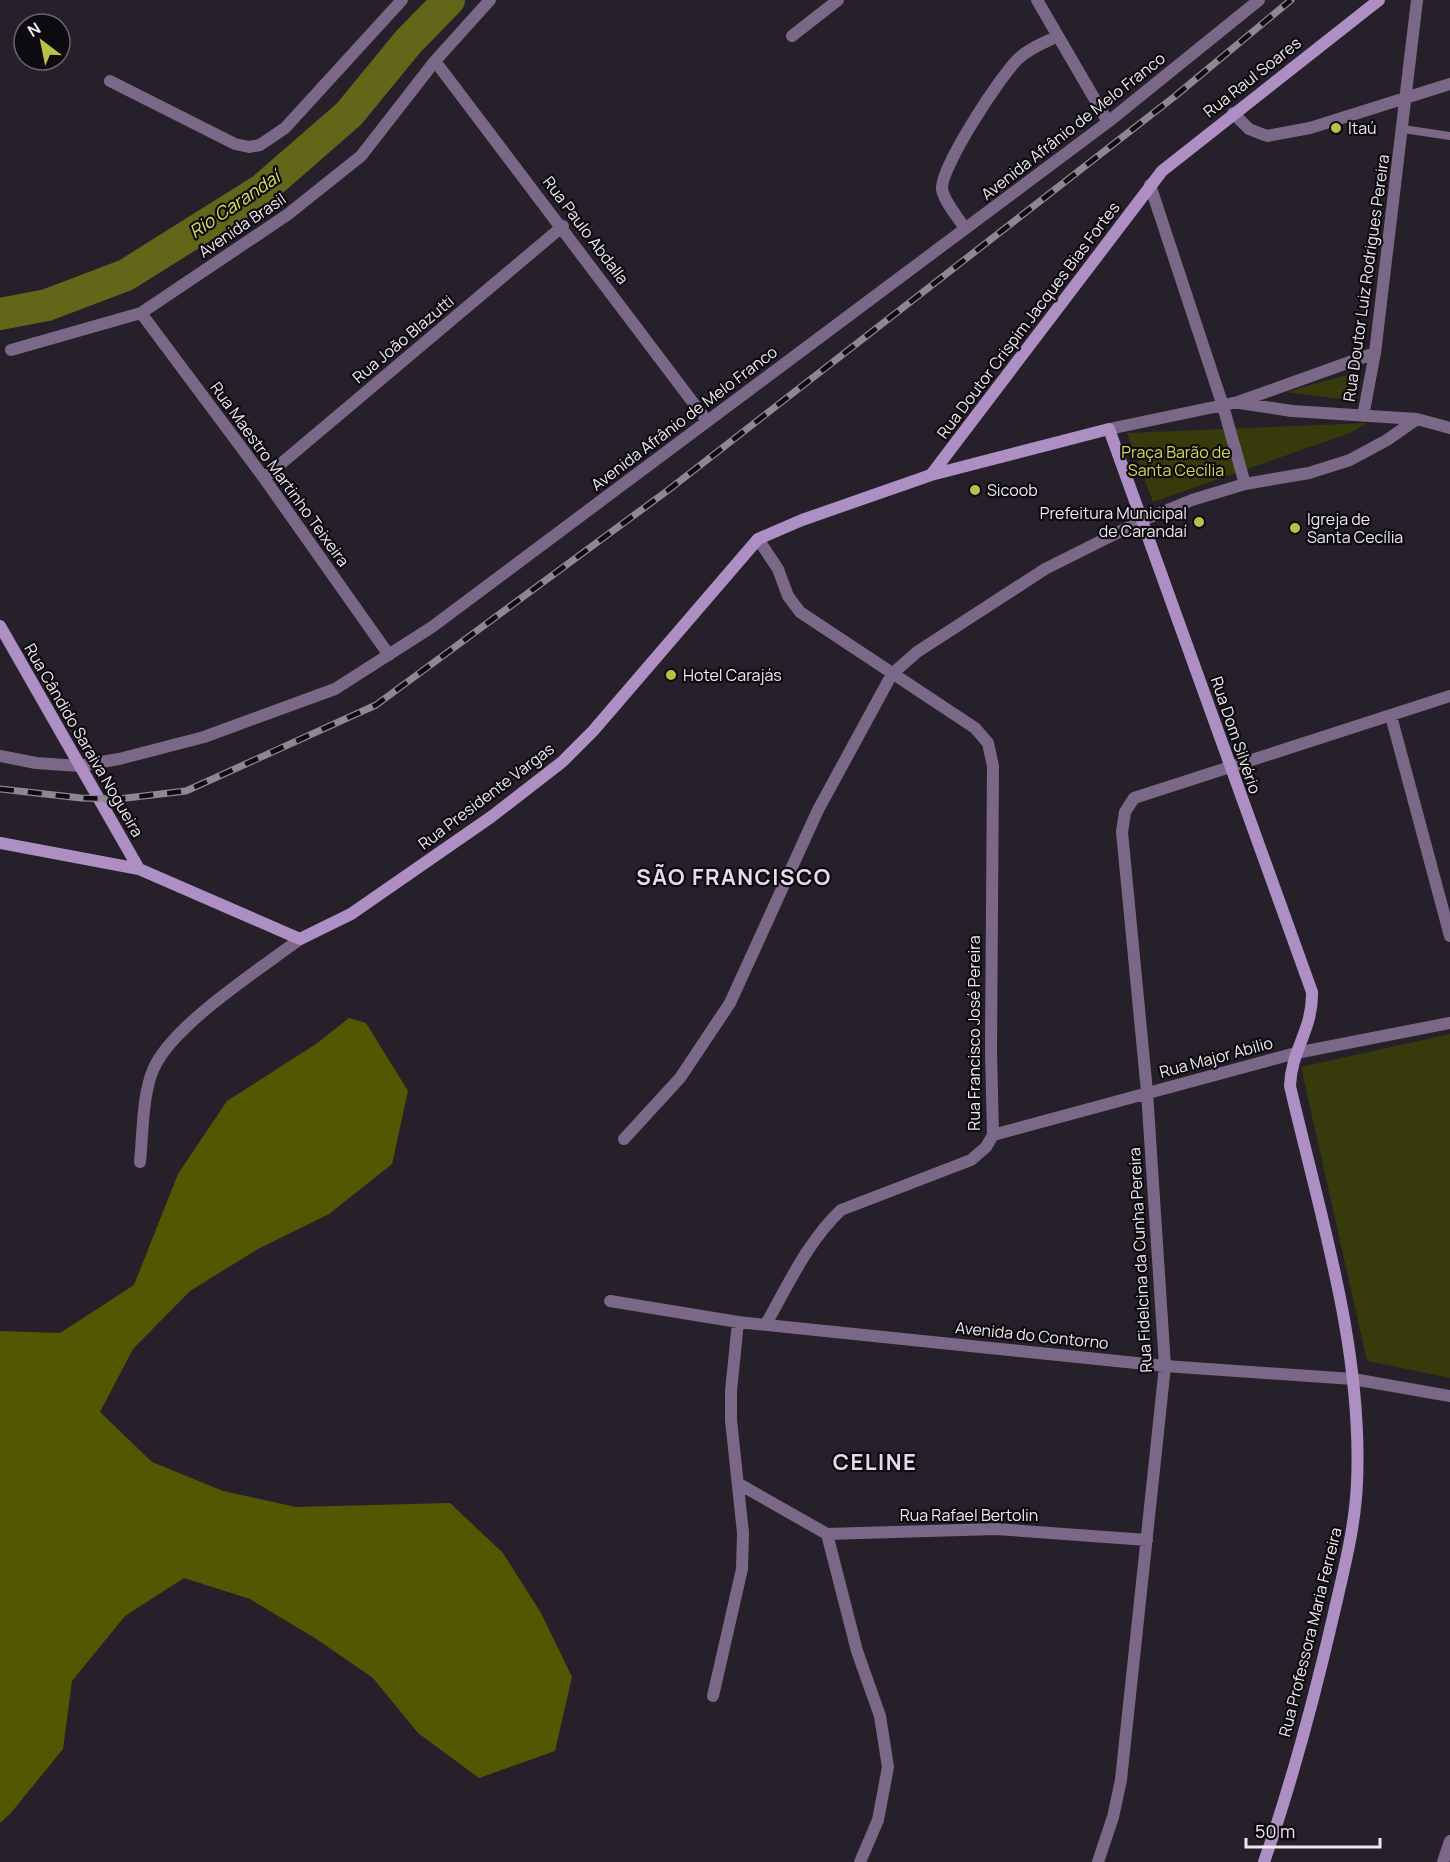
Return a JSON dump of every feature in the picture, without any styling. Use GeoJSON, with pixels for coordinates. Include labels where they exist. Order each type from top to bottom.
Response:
{"type":"FeatureCollection","features":[{"type":"Feature","properties":{"kind":"street"},"geometry":{"type":"LineString","coordinates":[[110,81],[235,144],[249,147],[260,145],[285,129],[402,0]]}},
{"type":"Feature","properties":{"kind":"street","name":"Avenida Brasil"},"geometry":{"type":"LineString","coordinates":[[11,350],[141,313],[287,215],[336,178],[381,131],[435,60],[490,0]]}},
{"type":"Feature","properties":{"kind":"street"},"geometry":{"type":"LineString","coordinates":[[792,36],[838,0]]}},
{"type":"Feature","properties":{"kind":"street"},"geometry":{"type":"LineString","coordinates":[[1037,0],[1108,122]]}},
{"type":"Feature","properties":{"kind":"street","name":"Avenida Afrânio de Melo Franco"},"geometry":{"type":"LineString","coordinates":[[0,756],[36,763],[79,766],[119,759],[204,737],[335,689],[432,627],[1108,122],[1259,0]]}},
{"type":"Feature","properties":{"kind":"street","name":"Rua Raul Soares"},"geometry":{"type":"LineString","coordinates":[[1150,185],[1176,157],[1379,0]]}},
{"type":"Feature","properties":{"kind":"street","name":"Rua Doutor Luiz Rodrigues Pereira"},"geometry":{"type":"LineString","coordinates":[[1363,416],[1375,353],[1408,96],[1417,0]]}},
{"type":"Feature","properties":{"kind":"street"},"geometry":{"type":"LineString","coordinates":[[965,228],[943,192],[944,177],[980,107],[1016,60],[1027,51],[1058,36]]}},
{"type":"Feature","properties":{"kind":"street","name":"Rua Paulo Abdalla"},"geometry":{"type":"LineString","coordinates":[[435,60],[563,226],[707,421]]}},
{"type":"Feature","properties":{"kind":"street"},"geometry":{"type":"LineString","coordinates":[[1233,113],[1249,129],[1267,136],[1310,128],[1450,84]]}},
{"type":"Feature","properties":{"kind":"street"},"geometry":{"type":"LineString","coordinates":[[1150,185],[1223,406],[1245,484]]}},
{"type":"Feature","properties":{"kind":"street","name":"Rua Doutor Crispim Jacques Bias Fortes"},"geometry":{"type":"LineString","coordinates":[[932,475],[1150,185]]}},
{"type":"Feature","properties":{"kind":"street","name":"Rua João Blazutti"},"geometry":{"type":"LineString","coordinates":[[264,478],[563,226]]}},
{"type":"Feature","properties":{"kind":"street","name":"Rua Maestro Martinho Teixeira"},"geometry":{"type":"LineString","coordinates":[[141,313],[264,478],[389,655]]}},
{"type":"Feature","properties":{"kind":"street"},"geometry":{"type":"LineString","coordinates":[[1109,429],[1238,402],[1375,353]]}},
{"type":"Feature","properties":{"kind":"street"},"geometry":{"type":"LineString","coordinates":[[1238,402],[1292,411],[1417,419],[1450,428]]}},
{"type":"Feature","properties":{"kind":"street"},"geometry":{"type":"LineString","coordinates":[[624,1139],[680,1078],[730,1003],[818,810],[892,674],[926,646],[1045,569],[1143,520],[1192,500],[1245,484],[1308,472],[1350,460],[1387,440],[1417,419]]}},
{"type":"Feature","properties":{"kind":"street","name":"Rua Presidente Vargas"},"geometry":{"type":"LineString","coordinates":[[140,1162],[151,1073],[161,1052],[179,1032],[300,939],[360,907],[491,817],[562,762],[593,731],[758,539],[802,520],[932,475],[1109,429]]}},
{"type":"Feature","properties":{"kind":"street","name":"Rua Dom Silvério"},"geometry":{"type":"LineString","coordinates":[[1109,429],[1312,992],[1312,1011],[1296,1053]]}},
{"type":"Feature","properties":{"kind":"street"},"geometry":{"type":"LineString","coordinates":[[758,539],[778,568],[788,596],[800,612],[892,674]]}},
{"type":"Feature","properties":{"kind":"street","name":"Rua Cândido Saraiva Nogueira"},"geometry":{"type":"LineString","coordinates":[[0,626],[139,869]]}},
{"type":"Feature","properties":{"kind":"street","name":"Rua Francisco José Pereira"},"geometry":{"type":"LineString","coordinates":[[766,1324],[807,1252],[826,1224],[841,1210],[857,1202],[945,1172],[971,1160],[986,1147],[993,1135],[991,1039],[993,765],[988,743],[975,728],[892,674]]}},
{"type":"Feature","properties":{"kind":"street"},"geometry":{"type":"LineString","coordinates":[[1230,769],[1450,696]]}},
{"type":"Feature","properties":{"kind":"street"},"geometry":{"type":"LineString","coordinates":[[1391,716],[1450,936]]}},
{"type":"Feature","properties":{"kind":"street","name":"Rua Fidelcina da Cunha Pereira"},"geometry":{"type":"LineString","coordinates":[[1098,1862],[1113,1817],[1121,1780],[1165,1366],[1147,1092],[1122,832],[1125,812],[1134,798],[1230,769]]}},
{"type":"Feature","properties":{"kind":"street"},"geometry":{"type":"LineString","coordinates":[[0,843],[139,869],[300,939]]}},
{"type":"Feature","properties":{"kind":"street","name":"Rua Major Abilio"},"geometry":{"type":"LineString","coordinates":[[993,1135],[1296,1053],[1450,1023]]}},
{"type":"Feature","properties":{"kind":"street","name":"Rua Professora Maria Ferreira"},"geometry":{"type":"LineString","coordinates":[[1264,1862],[1305,1727],[1351,1538],[1357,1483],[1353,1379],[1341,1302],[1290,1086],[1296,1053]]}},
{"type":"Feature","properties":{"kind":"street","name":"Avenida do Contorno"},"geometry":{"type":"LineString","coordinates":[[610,1301],[738,1322],[1165,1366],[1353,1379],[1450,1395]]}},
{"type":"Feature","properties":{"kind":"street"},"geometry":{"type":"LineString","coordinates":[[713,1696],[742,1569],[743,1533],[731,1391],[738,1322]]}},
{"type":"Feature","properties":{"kind":"street"},"geometry":{"type":"LineString","coordinates":[[739,1484],[827,1534],[857,1651],[880,1716],[888,1767],[878,1820],[860,1862]]}},
{"type":"Feature","properties":{"kind":"street","name":"Rua Rafael Bertolin"},"geometry":{"type":"LineString","coordinates":[[827,1534],[996,1529],[1148,1539]]}},
{"type":"Feature","properties":{"kind":"street"},"geometry":{"type":"LineString","coordinates":[[1443,1862],[1450,1841]]}},
{"type":"Feature","properties":{"kind":"lane"},"geometry":{"type":"LineString","coordinates":[[1403,129],[1450,136]]}},
{"type":"Feature","properties":{"kind":"green space"},"geometry":{"type":"Polygon","coordinates":[[[1357,372],[1356,401],[1286,392],[1357,372]]]}},
{"type":"Feature","properties":{"kind":"green space","name":"Praça Barão de Santa Cecília"},"geometry":{"type":"Polygon","coordinates":[[[1367,423],[1350,433],[1153,502],[1127,433],[1367,423]]]}},
{"type":"Feature","properties":{"kind":"green space"},"geometry":{"type":"Polygon","coordinates":[[[1450,1034],[1450,1378],[1367,1361],[1301,1067],[1450,1034]]]}},
{"type":"Feature","properties":{"kind":"shaded area"},"geometry":{"type":"Polygon","coordinates":[[[349,1018],[366,1023],[408,1091],[392,1164],[329,1214],[258,1249],[190,1291],[133,1349],[100,1412],[152,1462],[223,1491],[296,1507],[450,1503],[503,1553],[541,1613],[572,1677],[555,1751],[479,1778],[418,1733],[373,1678],[318,1640],[250,1599],[184,1578],[125,1616],[72,1681],[63,1749],[0,1823],[0,1331],[60,1333],[134,1285],[178,1174],[227,1101],[316,1044],[349,1018]]]}},
{"type":"Feature","properties":{"kind":"waterway","name":"Rio Carandaí"},"geometry":{"type":"LineString","coordinates":[[0,314],[47,305],[126,275],[263,189],[349,114],[408,42],[449,0]]}},
{"type":"Feature","properties":{"kind":"railway"},"geometry":{"type":"LineString","coordinates":[[0,789],[81,798],[118,799],[186,791],[376,705],[667,491],[1174,97],[1291,0]]}},
{"type":"Feature","properties":{"kind":"place","name":"Itaú"},"geometry":{"type":"Point","coordinates":[1336,128]}},
{"type":"Feature","properties":{"kind":"place","name":"Sicoob"},"geometry":{"type":"Point","coordinates":[975,490]}},
{"type":"Feature","properties":{"kind":"place","name":"Prefeitura Municipal de Carandaí"},"geometry":{"type":"Point","coordinates":[1199,522]}},
{"type":"Feature","properties":{"kind":"place","name":"Igreja de Santa Cecília"},"geometry":{"type":"Point","coordinates":[1295,528]}},
{"type":"Feature","properties":{"kind":"place","name":"Hotel Carajás"},"geometry":{"type":"Point","coordinates":[671,675]}},
{"type":"Feature","properties":{"kind":"district","name":"SÃO FRANCISCO"},"geometry":{"type":"Point","coordinates":[734,877]}},
{"type":"Feature","properties":{"kind":"district","name":"CELINE"},"geometry":{"type":"Point","coordinates":[875,1462]}}]}
